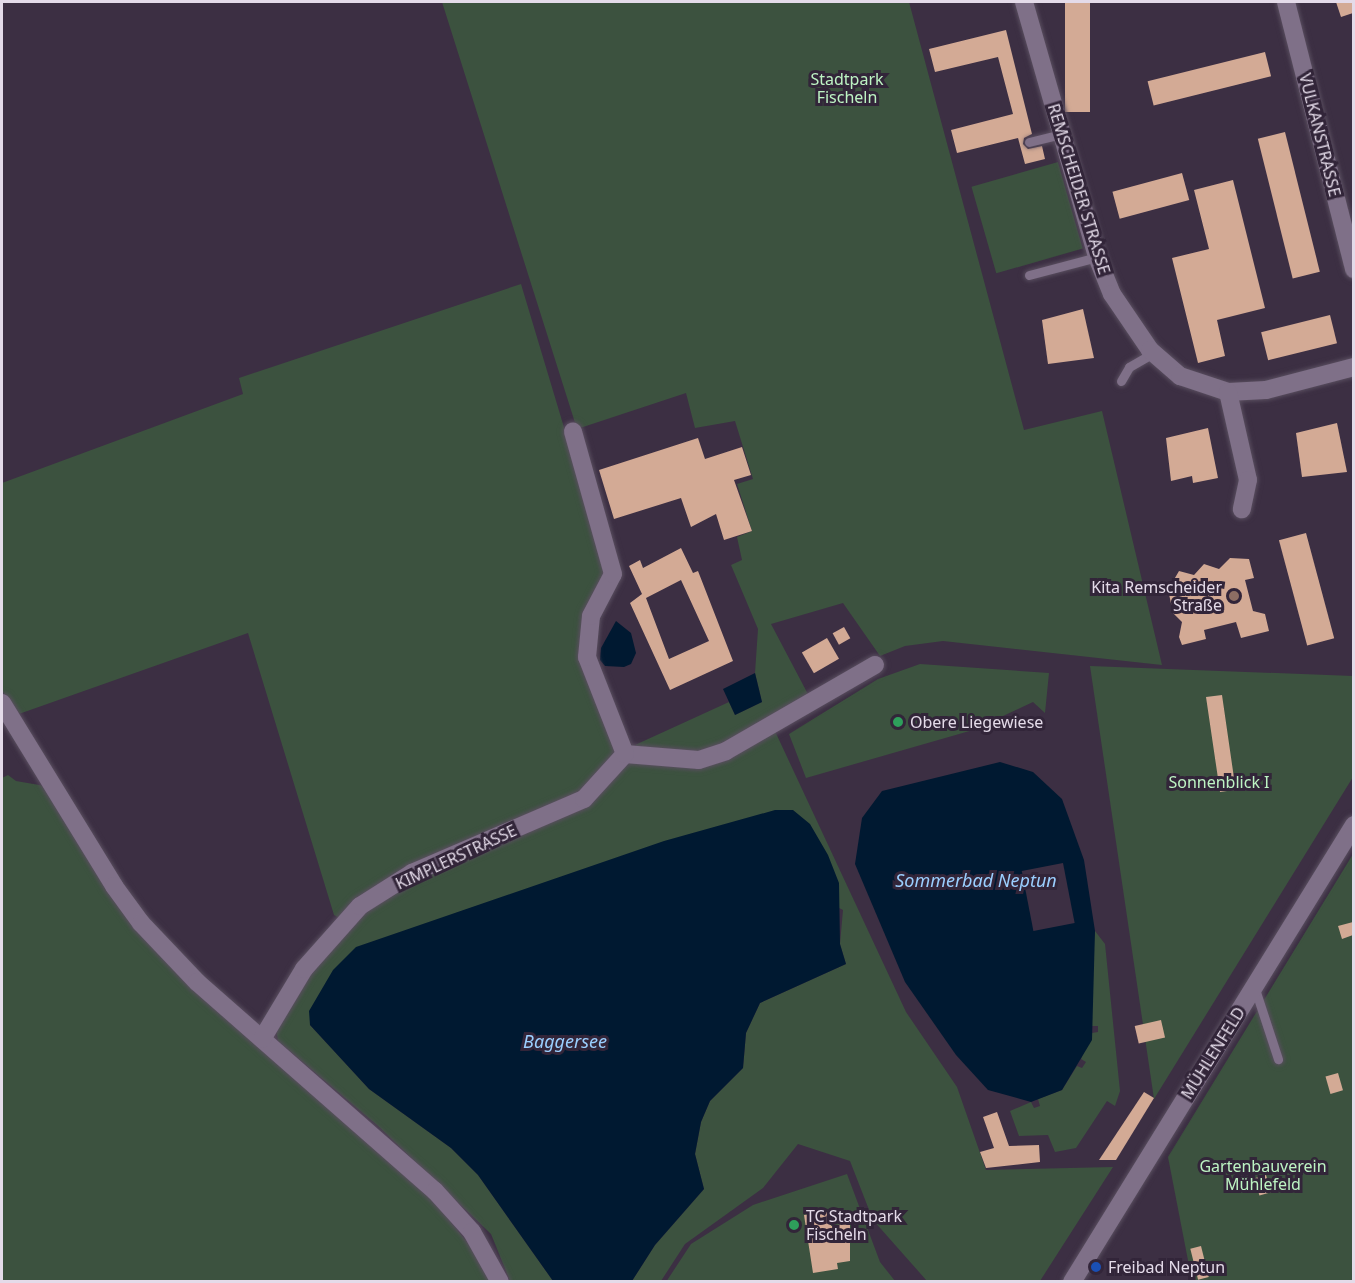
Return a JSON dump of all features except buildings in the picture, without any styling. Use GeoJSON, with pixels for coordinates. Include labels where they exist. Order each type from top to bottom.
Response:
{"type":"FeatureCollection","features":[{"type":"Feature","properties":{"kind":"street","name":"REMSCHEIDER STRASSE"},"geometry":{"type":"LineString","coordinates":[[1024,2],[1097,257],[1112,294],[1153,353],[1180,376],[1228,392],[1266,390],[1353,368]]}},
{"type":"Feature","properties":{"kind":"street","name":"VULKANSTRASSE"},"geometry":{"type":"LineString","coordinates":[[1287,2],[1353,269]]}},
{"type":"Feature","properties":{"kind":"street"},"geometry":{"type":"LineString","coordinates":[[1228,392],[1248,480],[1242,509]]}},
{"type":"Feature","properties":{"kind":"street"},"geometry":{"type":"LineString","coordinates":[[573,432],[613,574],[591,616],[587,657],[625,754],[689,760],[726,751],[875,665]]}},
{"type":"Feature","properties":{"kind":"street"},"geometry":{"type":"LineString","coordinates":[[2,703],[114,886],[141,923],[197,982],[435,1191],[472,1232],[500,1281]]}},
{"type":"Feature","properties":{"kind":"street","name":"KIMPLERSTRASSE"},"geometry":{"type":"LineString","coordinates":[[262,1039],[304,969],[360,906],[412,873],[584,799],[625,754]]}},
{"type":"Feature","properties":{"kind":"street","name":"MÜHLENFELD"},"geometry":{"type":"LineString","coordinates":[[1072,1281],[1353,825]]}},
{"type":"Feature","properties":{"kind":"lane"},"geometry":{"type":"LineString","coordinates":[[1029,142],[1061,134]]}},
{"type":"Feature","properties":{"kind":"lane"},"geometry":{"type":"LineString","coordinates":[[1029,275],[1097,257]]}},
{"type":"Feature","properties":{"kind":"lane"},"geometry":{"type":"LineString","coordinates":[[1120,381],[1129,367],[1153,353]]}},
{"type":"Feature","properties":{"kind":"lane"},"geometry":{"type":"LineString","coordinates":[[1254,986],[1278,1059]]}},
{"type":"Feature","properties":{"kind":"green space","name":"Stadtpark Fischeln"},"geometry":{"type":"Polygon","coordinates":[[[442,2],[909,2],[1024,430],[1102,411],[1162,665],[943,641],[905,646],[880,656],[843,603],[771,624],[810,698],[749,734],[699,755],[649,752],[635,745],[729,702],[735,715],[762,702],[755,673],[758,629],[731,565],[742,560],[737,537],[752,531],[737,484],[753,479],[735,421],[695,428],[686,393],[577,429],[442,2]]]}},
{"type":"Feature","properties":{"kind":"green space"},"geometry":{"type":"Polygon","coordinates":[[[1058,162],[1083,249],[996,273],[971,187],[1058,162]]]}},
{"type":"Feature","properties":{"kind":"green space"},"geometry":{"type":"Polygon","coordinates":[[[521,284],[608,574],[583,634],[615,744],[615,759],[597,784],[341,919],[334,915],[248,633],[16,715],[2,690],[2,483],[243,394],[239,378],[521,284]]]}},
{"type":"Feature","properties":{"kind":"green space","name":"Obere Liegewiese"},"geometry":{"type":"Polygon","coordinates":[[[920,664],[1049,673],[1045,713],[1033,702],[973,730],[806,778],[789,734],[878,679],[920,664]]]}},
{"type":"Feature","properties":{"kind":"green space","name":"Sonnenblick I"},"geometry":{"type":"Polygon","coordinates":[[[1090,666],[1353,676],[1353,777],[1154,1099],[1090,666]]]}},
{"type":"Feature","properties":{"kind":"green space"},"geometry":{"type":"Polygon","coordinates":[[[774,729],[906,1012],[957,1087],[986,1170],[1113,1167],[1040,1281],[927,1281],[873,1220],[850,1161],[798,1144],[763,1188],[685,1244],[661,1281],[632,1281],[655,1245],[704,1189],[695,1154],[701,1122],[710,1101],[743,1068],[746,1033],[760,1003],[846,964],[840,944],[843,910],[697,834],[456,913],[310,1025],[369,1089],[451,1148],[478,1175],[553,1281],[510,1281],[491,1234],[378,1126],[278,1041],[276,1030],[289,997],[381,896],[552,820],[632,761],[673,766],[774,729]]]}},
{"type":"Feature","properties":{"kind":"green space"},"geometry":{"type":"Polygon","coordinates":[[[8,775],[16,781],[45,786],[111,893],[436,1204],[471,1247],[490,1281],[2,1281],[2,778],[8,775]]]}},
{"type":"Feature","properties":{"kind":"green space","name":"Gartenbauverein Mühlefeld"},"geometry":{"type":"Polygon","coordinates":[[[1353,854],[1353,1281],[1192,1281],[1168,1157],[1353,854]]]}},
{"type":"Feature","properties":{"kind":"green space"},"geometry":{"type":"Polygon","coordinates":[[[1095,931],[1105,944],[1120,1091],[1115,1106],[1107,1101],[1076,1148],[1055,1152],[1048,1135],[1019,1136],[1010,1111],[1031,1102],[1034,1108],[1040,1106],[1038,1099],[1062,1090],[1077,1066],[1082,1068],[1086,1062],[1081,1059],[1092,1033],[1098,1032],[1098,1026],[1092,1026],[1090,976],[1095,931]]]}},
{"type":"Feature","properties":{"kind":"green space","name":"TC Stadtpark Fischeln"},"geometry":{"type":"Polygon","coordinates":[[[847,1174],[880,1262],[895,1281],[666,1282],[691,1244],[753,1205],[847,1174]]]}},
{"type":"Feature","properties":{"kind":"water"},"geometry":{"type":"Polygon","coordinates":[[[616,621],[631,633],[636,653],[631,664],[624,667],[605,666],[600,660],[601,648],[616,621]]]}},
{"type":"Feature","properties":{"kind":"water"},"geometry":{"type":"Polygon","coordinates":[[[755,673],[762,702],[735,715],[723,689],[755,673]]]}},
{"type":"Feature","properties":{"kind":"water","name":"Sommerbad Neptun"},"geometry":{"type":"Polygon","coordinates":[[[1000,762],[1033,772],[1062,799],[1084,860],[1095,931],[1092,1040],[1062,1090],[1031,1102],[988,1090],[956,1055],[905,982],[855,864],[862,818],[882,791],[1000,762]]]}},
{"type":"Feature","properties":{"kind":"water","name":"Baggersee"},"geometry":{"type":"Polygon","coordinates":[[[775,810],[793,810],[810,824],[828,855],[839,883],[840,944],[846,964],[760,1003],[746,1033],[743,1068],[710,1101],[701,1122],[695,1154],[704,1189],[655,1245],[632,1281],[553,1281],[478,1175],[451,1148],[369,1089],[310,1025],[309,1011],[333,970],[356,947],[664,841],[775,810]]]}},
{"type":"Feature","properties":{"kind":"pier"},"geometry":{"type":"Polygon","coordinates":[[[1063,863],[1075,923],[1033,931],[1022,871],[1063,863]]]}},
{"type":"Feature","properties":{"kind":"place","name":"Kita Remscheider Straße"},"geometry":{"type":"Point","coordinates":[1234,596]}},
{"type":"Feature","properties":{"kind":"place","name":"Obere Liegewiese"},"geometry":{"type":"Point","coordinates":[898,722]}},
{"type":"Feature","properties":{"kind":"place","name":"TC Stadtpark Fischeln"},"geometry":{"type":"Point","coordinates":[794,1225]}},
{"type":"Feature","properties":{"kind":"place","name":"Freibad Neptun"},"geometry":{"type":"Point","coordinates":[1096,1267]}}]}
